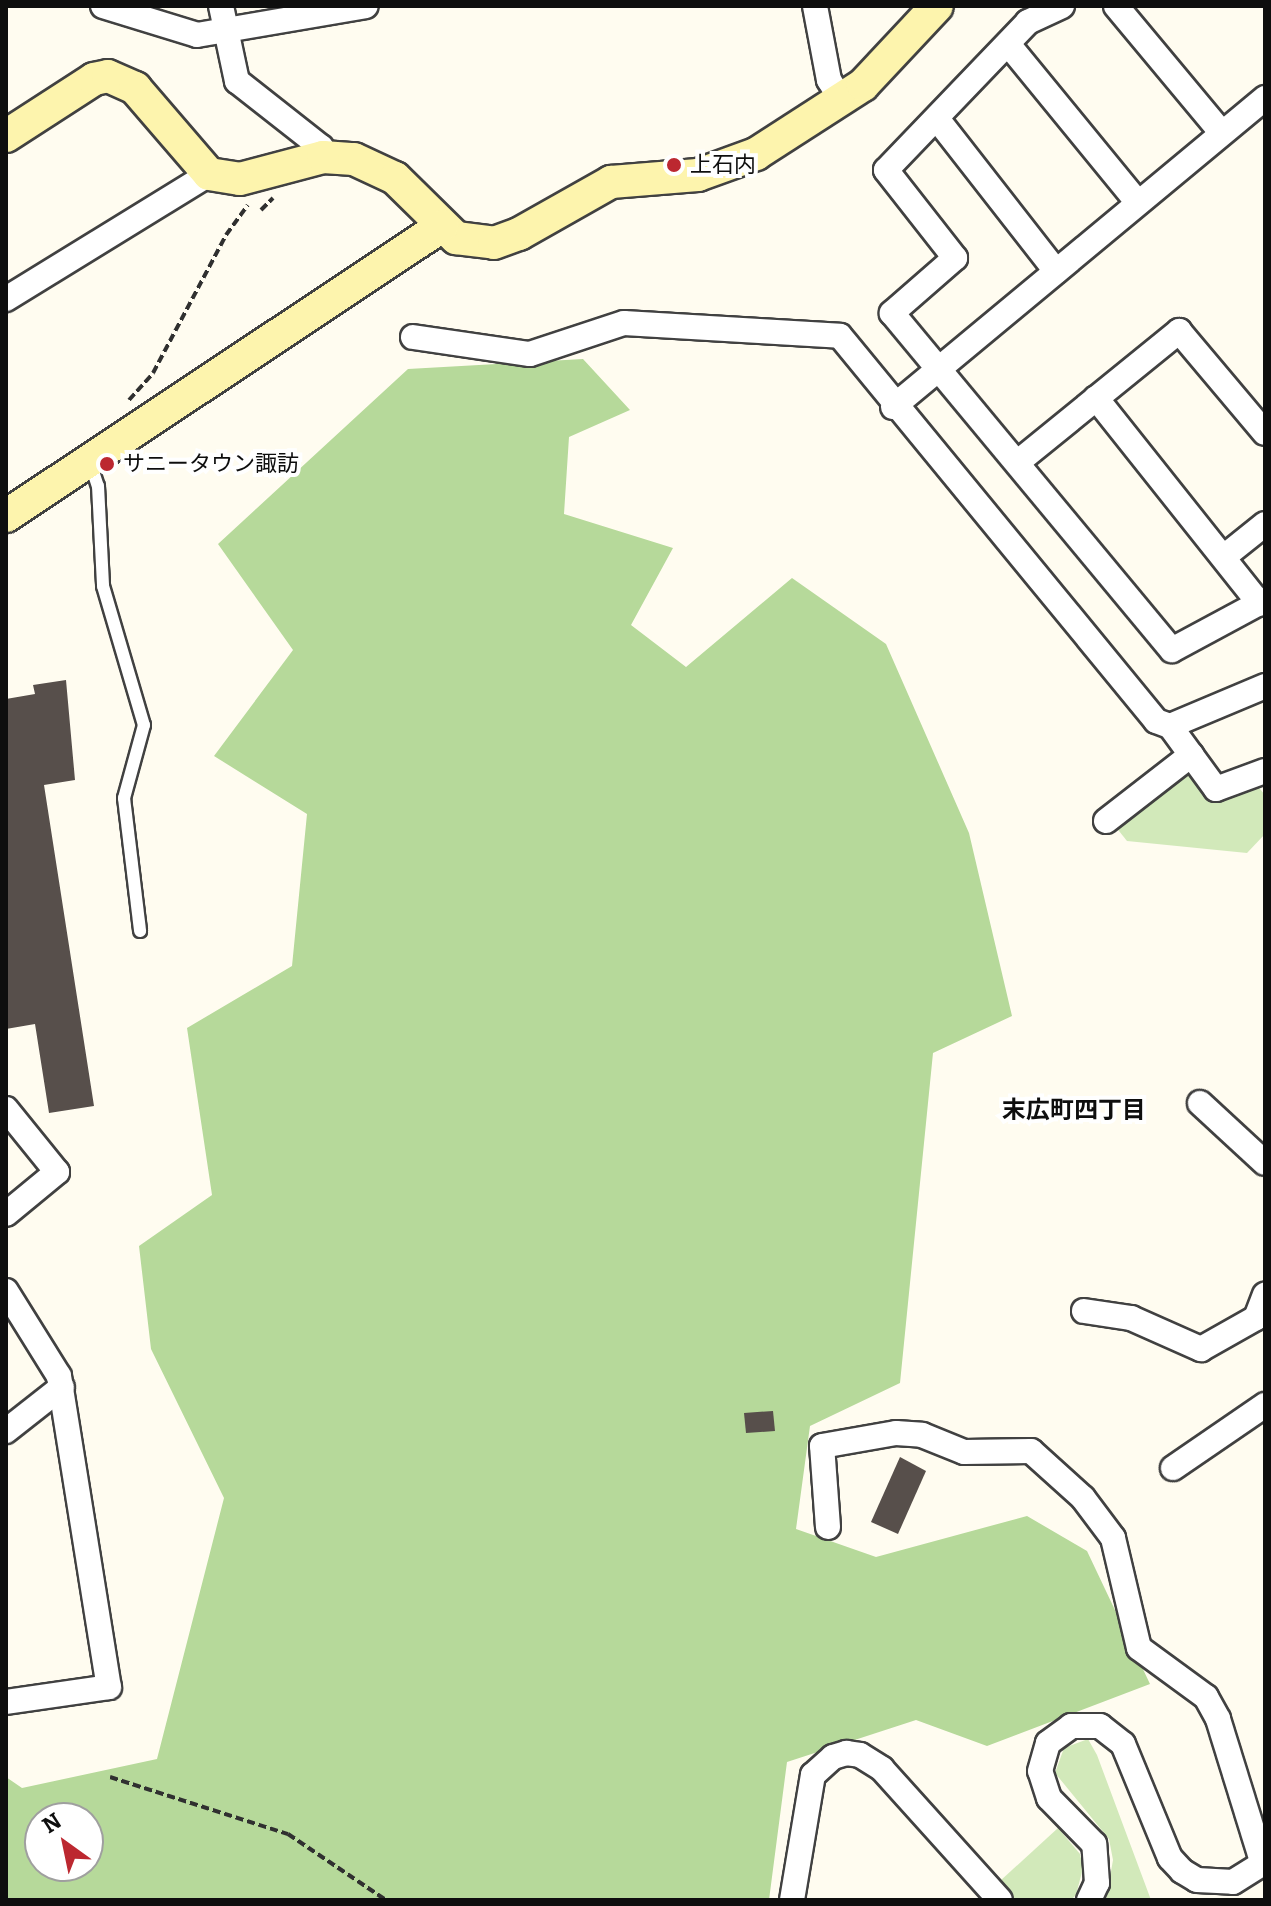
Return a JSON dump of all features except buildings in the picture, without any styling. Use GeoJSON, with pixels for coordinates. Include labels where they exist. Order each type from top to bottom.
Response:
{"type":"FeatureCollection","features":[{"type":"Feature","properties":{"kind":"street"},"geometry":{"type":"LineString","coordinates":[[103,6],[197,35],[224,17],[366,6]]}},
{"type":"Feature","properties":{"kind":"street"},"geometry":{"type":"LineString","coordinates":[[815,6],[829,80],[842,101]]}},
{"type":"Feature","properties":{"kind":"street"},"geometry":{"type":"LineString","coordinates":[[6,136],[94,79],[108,76],[135,88],[209,174],[240,179],[323,157],[379,167],[413,193],[442,226],[465,240],[494,243],[519,234],[611,182],[698,175],[734,165],[842,101],[937,6]]}},
{"type":"Feature","properties":{"kind":"street"},"geometry":{"type":"LineString","coordinates":[[1062,6],[1028,22],[938,120],[886,170],[955,258],[892,313],[1172,650],[1262,602],[1096,398]]}},
{"type":"Feature","properties":{"kind":"street"},"geometry":{"type":"LineString","coordinates":[[1116,6],[1222,133]]}},
{"type":"Feature","properties":{"kind":"street"},"geometry":{"type":"LineString","coordinates":[[224,17],[237,81],[321,147],[323,157]]}},
{"type":"Feature","properties":{"kind":"street"},"geometry":{"type":"LineString","coordinates":[[1008,44],[1138,203]]}},
{"type":"Feature","properties":{"kind":"street"},"geometry":{"type":"LineString","coordinates":[[893,407],[1265,98]]}},
{"type":"Feature","properties":{"kind":"street"},"geometry":{"type":"LineString","coordinates":[[938,120],[1056,271]]}},
{"type":"Feature","properties":{"kind":"street"},"geometry":{"type":"LineString","coordinates":[[6,299],[209,174]]}},
{"type":"Feature","properties":{"kind":"street"},"geometry":{"type":"LineString","coordinates":[[6,516],[88,458],[442,226]]}},
{"type":"Feature","properties":{"kind":"street"},"geometry":{"type":"LineString","coordinates":[[413,337],[530,354],[624,323],[840,336],[893,407],[1156,721],[1170,726],[1216,789],[1265,771]]}},
{"type":"Feature","properties":{"kind":"street"},"geometry":{"type":"LineString","coordinates":[[1018,462],[1179,331],[1265,433]]}},
{"type":"Feature","properties":{"kind":"street"},"geometry":{"type":"LineString","coordinates":[[1225,556],[1265,524]]}},
{"type":"Feature","properties":{"kind":"street"},"geometry":{"type":"LineString","coordinates":[[1170,726],[1265,686]]}},
{"type":"Feature","properties":{"kind":"street"},"geometry":{"type":"LineString","coordinates":[[1106,821],[1191,755]]}},
{"type":"Feature","properties":{"kind":"street"},"geometry":{"type":"LineString","coordinates":[[1200,1103],[1265,1163]]}},
{"type":"Feature","properties":{"kind":"street"},"geometry":{"type":"LineString","coordinates":[[6,1109],[57,1172],[6,1214]]}},
{"type":"Feature","properties":{"kind":"street"},"geometry":{"type":"LineString","coordinates":[[6,1291],[62,1387],[109,1687],[6,1702]]}},
{"type":"Feature","properties":{"kind":"street"},"geometry":{"type":"LineString","coordinates":[[1084,1311],[1131,1318],[1201,1349],[1256,1318],[1265,1295]]}},
{"type":"Feature","properties":{"kind":"street"},"geometry":{"type":"LineString","coordinates":[[6,1431],[62,1387]]}},
{"type":"Feature","properties":{"kind":"street"},"geometry":{"type":"LineString","coordinates":[[1173,1468],[1265,1405]]}},
{"type":"Feature","properties":{"kind":"street"},"geometry":{"type":"LineString","coordinates":[[828,1527],[822,1446],[896,1433],[922,1435],[964,1452],[1031,1451],[1083,1498],[1113,1538],[1139,1648],[1206,1697],[1218,1719],[1264,1863],[1241,1879],[1215,1884],[1182,1871],[1170,1858],[1123,1744],[1100,1726],[1071,1726],[1048,1743],[1040,1771],[1049,1798],[1094,1844],[1097,1883],[1089,1900]]}},
{"type":"Feature","properties":{"kind":"street"},"geometry":{"type":"LineString","coordinates":[[792,1900],[813,1775],[833,1757],[846,1753],[872,1760],[882,1769],[1000,1900]]}},
{"type":"Feature","properties":{"kind":"lane"},"geometry":{"type":"LineString","coordinates":[[88,458],[98,486],[103,586],[144,725],[124,798],[140,931]]}},
{"type":"Feature","properties":{"kind":"path"},"geometry":{"type":"LineString","coordinates":[[120,410],[153,373],[226,235],[248,205]]}},
{"type":"Feature","properties":{"kind":"path"},"geometry":{"type":"LineString","coordinates":[[110,1777],[288,1834],[386,1900]]}},
{"type":"Feature","properties":{"kind":"green space"},"geometry":{"type":"Polygon","coordinates":[[[583,359],[630,410],[569,437],[564,514],[673,548],[631,625],[686,667],[792,578],[886,644],[969,833],[1012,1016],[933,1053],[900,1383],[810,1426],[796,1529],[876,1557],[1027,1516],[1087,1551],[1150,1684],[987,1746],[916,1720],[787,1762],[769,1900],[6,1900],[6,1777],[22,1788],[157,1759],[224,1498],[151,1349],[139,1246],[212,1195],[187,1028],[292,966],[307,814],[214,756],[293,650],[218,544],[408,369],[583,359]]]}},
{"type":"Feature","properties":{"kind":"green space"},"geometry":{"type":"Polygon","coordinates":[[[1187,768],[1255,783],[1265,795],[1265,834],[1247,853],[1127,841],[1115,826],[1187,768]]]}},
{"type":"Feature","properties":{"kind":"green space"},"geometry":{"type":"Polygon","coordinates":[[[1088,1739],[1097,1755],[1151,1900],[1106,1900],[1113,1860],[1109,1839],[1055,1773],[1064,1748],[1088,1739]]]}},
{"type":"Feature","properties":{"kind":"green space"},"geometry":{"type":"Polygon","coordinates":[[[1058,1828],[1080,1854],[1083,1868],[1076,1895],[1071,1900],[1016,1900],[1000,1881],[1058,1828]]]}},
{"type":"Feature","properties":{"kind":"place","name":"上石内"},"geometry":{"type":"Point","coordinates":[674,165]}},
{"type":"Feature","properties":{"kind":"place","name":"サニータウン諏訪"},"geometry":{"type":"Point","coordinates":[107,464]}},
{"type":"Feature","properties":{"kind":"district","name":"末広町四丁目"},"geometry":{"type":"Point","coordinates":[1074,1111]}}]}
